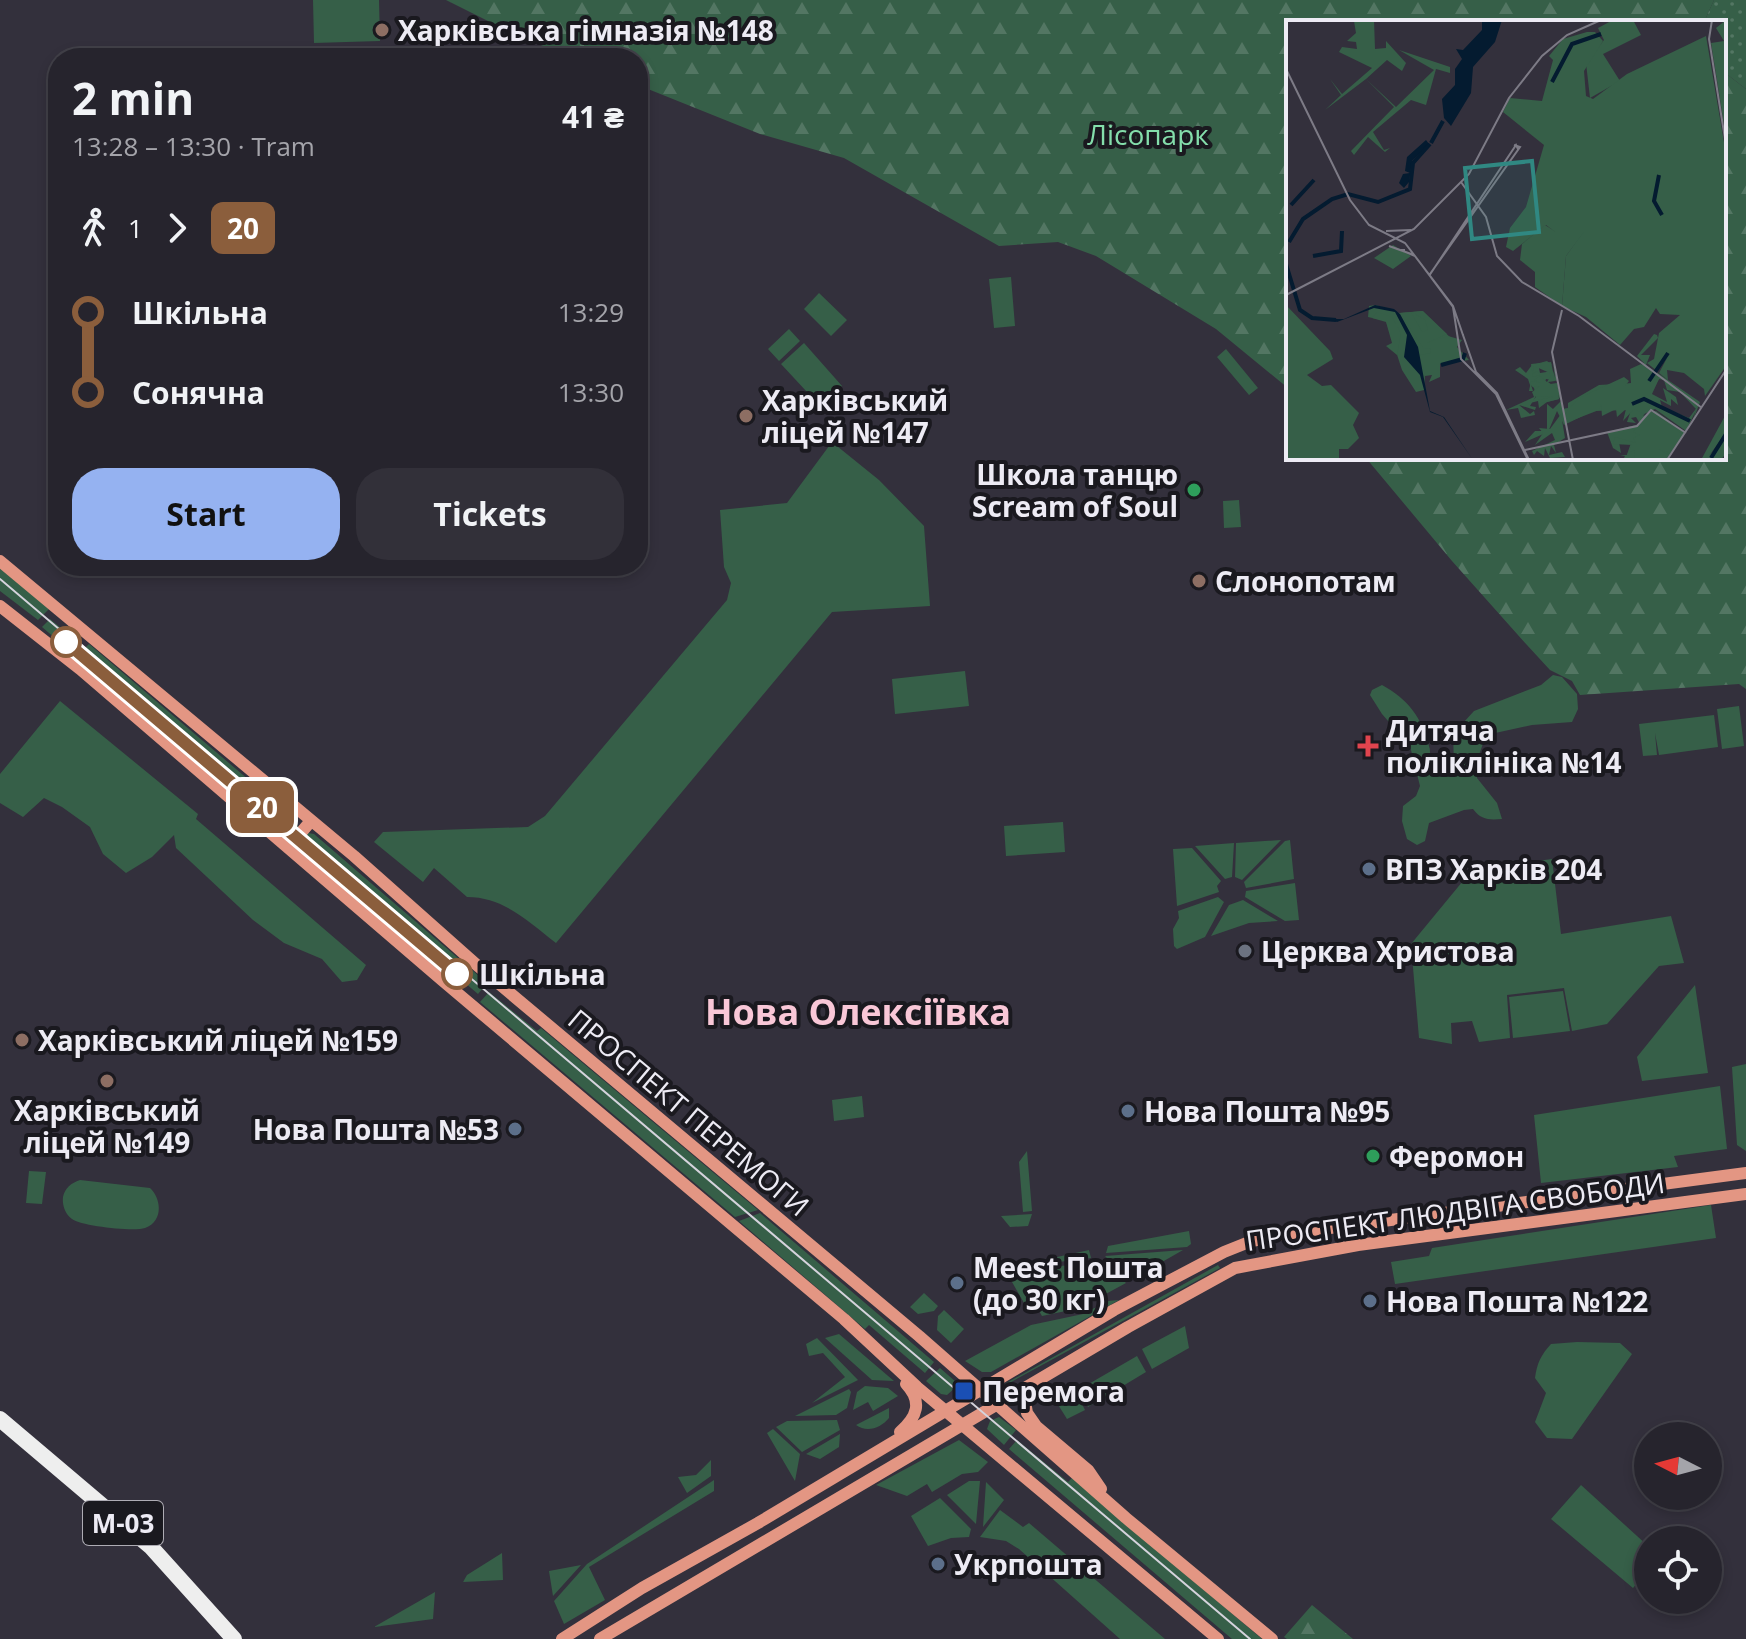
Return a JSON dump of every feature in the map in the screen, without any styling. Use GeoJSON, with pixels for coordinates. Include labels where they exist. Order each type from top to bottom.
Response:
{"type":"FeatureCollection","features":[{"type":"Feature","properties":{"kind":"highway","name":"М-03"},"geometry":{"type":"LineString","coordinates":[[0,1419],[151,1547],[234,1639]]}},
{"type":"Feature","properties":{"kind":"main road","name":"ПРОСПЕКТ ПЕРЕМОГИ"},"geometry":{"type":"LineString","coordinates":[[0,561],[919,1336],[1272,1639]]}},
{"type":"Feature","properties":{"kind":"main road","name":"ПРОСПЕКТ ПЕРЕМОГИ"},"geometry":{"type":"LineString","coordinates":[[0,606],[80,669],[844,1319],[946,1411],[1218,1639]]}},
{"type":"Feature","properties":{"kind":"main road"},"geometry":{"type":"LineString","coordinates":[[288,848],[310,822]]}},
{"type":"Feature","properties":{"kind":"main road","name":"ПРОСПЕКТ ЛЮДВІГА СВОБОДИ"},"geometry":{"type":"LineString","coordinates":[[562,1639],[642,1588],[758,1523],[1114,1310],[1220,1253],[1277,1235],[1746,1173]]}},
{"type":"Feature","properties":{"kind":"main road","name":"ПРОСПЕКТ ЛЮДВІГА СВОБОДИ"},"geometry":{"type":"LineString","coordinates":[[600,1639],[1040,1380],[1224,1273],[1243,1265],[1379,1242],[1746,1194]]}},
{"type":"Feature","properties":{"kind":"main road"},"geometry":{"type":"LineString","coordinates":[[844,1319],[847,1330],[916,1396],[913,1420],[880,1449]]}},
{"type":"Feature","properties":{"kind":"main road"},"geometry":{"type":"LineString","coordinates":[[1040,1380],[1025,1401],[1030,1419],[1088,1470],[1115,1507]]}},
{"type":"Feature","properties":{"kind":"green space"},"geometry":{"type":"Polygon","coordinates":[[[313,0],[379,0],[380,41],[314,43],[313,0]]]}},
{"type":"Feature","properties":{"kind":"green space","name":"Лісопарк"},"geometry":{"type":"Polygon","coordinates":[[[446,0],[1714,0],[1705,20],[1286,20],[1286,386],[1216,329],[1096,256],[1058,242],[999,246],[844,158],[760,134],[648,89],[648,48],[548,48],[446,0]]]}},
{"type":"Feature","properties":{"kind":"green space"},"geometry":{"type":"Polygon","coordinates":[[[1714,0],[1746,0],[1746,89],[1726,74],[1726,20],[1705,20],[1714,0]]]}},
{"type":"Feature","properties":{"kind":"green space"},"geometry":{"type":"Polygon","coordinates":[[[1726,74],[1746,89],[1746,689],[1739,684],[1580,695],[1572,681],[1550,670],[1452,561],[1368,460],[1726,460],[1726,74]]]}},
{"type":"Feature","properties":{"kind":"green space"},"geometry":{"type":"Polygon","coordinates":[[[1011,277],[1015,326],[994,328],[989,279],[1011,277]]]}},
{"type":"Feature","properties":{"kind":"green space"},"geometry":{"type":"Polygon","coordinates":[[[819,293],[847,320],[831,336],[804,309],[819,293]]]}},
{"type":"Feature","properties":{"kind":"green space"},"geometry":{"type":"Polygon","coordinates":[[[789,329],[800,341],[779,361],[768,349],[789,329]]]}},
{"type":"Feature","properties":{"kind":"green space"},"geometry":{"type":"Polygon","coordinates":[[[804,343],[842,386],[820,406],[781,364],[804,343]]]}},
{"type":"Feature","properties":{"kind":"green space"},"geometry":{"type":"Polygon","coordinates":[[[1226,349],[1258,388],[1249,395],[1217,357],[1226,349]]]}},
{"type":"Feature","properties":{"kind":"green space"},"geometry":{"type":"Polygon","coordinates":[[[832,442],[879,480],[924,526],[930,606],[832,612],[556,943],[504,906],[467,897],[434,868],[423,882],[374,842],[383,832],[528,827],[545,816],[727,600],[731,583],[724,567],[720,510],[787,503],[832,442]]]}},
{"type":"Feature","properties":{"kind":"green space"},"geometry":{"type":"Polygon","coordinates":[[[1239,500],[1241,527],[1224,528],[1223,501],[1239,500]]]}},
{"type":"Feature","properties":{"kind":"green space"},"geometry":{"type":"Polygon","coordinates":[[[0,568],[49,609],[38,620],[0,591],[0,568]]]}},
{"type":"Feature","properties":{"kind":"green space"},"geometry":{"type":"Polygon","coordinates":[[[50,619],[85,648],[89,644],[296,820],[298,827],[291,835],[285,835],[42,627],[50,619]]]}},
{"type":"Feature","properties":{"kind":"green space"},"geometry":{"type":"Polygon","coordinates":[[[965,671],[969,706],[895,714],[892,679],[965,671]]]}},
{"type":"Feature","properties":{"kind":"green space"},"geometry":{"type":"Polygon","coordinates":[[[1553,675],[1562,677],[1577,694],[1578,709],[1572,722],[1532,725],[1486,735],[1479,755],[1477,778],[1497,803],[1502,819],[1486,818],[1473,809],[1464,810],[1429,823],[1425,841],[1417,845],[1407,839],[1402,821],[1403,806],[1416,796],[1420,786],[1410,746],[1382,714],[1370,695],[1372,690],[1382,685],[1413,710],[1430,749],[1431,771],[1440,774],[1454,764],[1453,734],[1474,711],[1541,685],[1553,675]]]}},
{"type":"Feature","properties":{"kind":"green space"},"geometry":{"type":"Polygon","coordinates":[[[60,701],[198,814],[196,819],[366,965],[357,980],[342,982],[322,959],[284,943],[253,920],[176,848],[174,835],[152,857],[126,873],[103,854],[90,827],[62,807],[44,798],[23,817],[0,803],[0,774],[60,701]]]}},
{"type":"Feature","properties":{"kind":"green space"},"geometry":{"type":"Polygon","coordinates":[[[1739,706],[1744,746],[1722,749],[1717,709],[1739,706]]]}},
{"type":"Feature","properties":{"kind":"green space"},"geometry":{"type":"Polygon","coordinates":[[[1714,715],[1718,747],[1659,755],[1655,733],[1657,755],[1643,756],[1639,724],[1714,715]]]}},
{"type":"Feature","properties":{"kind":"green space"},"geometry":{"type":"Polygon","coordinates":[[[1063,822],[1065,852],[1006,856],[1004,826],[1063,822]]]}},
{"type":"Feature","properties":{"kind":"green space"},"geometry":{"type":"Polygon","coordinates":[[[308,833],[314,834],[487,983],[478,994],[430,953],[426,956],[302,850],[300,843],[308,833]]]}},
{"type":"Feature","properties":{"kind":"green space"},"geometry":{"type":"Polygon","coordinates":[[[1281,840],[1242,880],[1235,877],[1236,843],[1281,840]]]}},
{"type":"Feature","properties":{"kind":"green space"},"geometry":{"type":"Polygon","coordinates":[[[1290,840],[1294,879],[1246,888],[1244,882],[1285,841],[1290,840]]]}},
{"type":"Feature","properties":{"kind":"green space"},"geometry":{"type":"Polygon","coordinates":[[[1234,843],[1232,877],[1225,879],[1195,846],[1234,843]]]}},
{"type":"Feature","properties":{"kind":"green space"},"geometry":{"type":"Polygon","coordinates":[[[1192,848],[1221,881],[1217,886],[1219,892],[1177,906],[1173,849],[1192,848]]]}},
{"type":"Feature","properties":{"kind":"green space"},"geometry":{"type":"Polygon","coordinates":[[[1552,859],[1561,934],[1671,916],[1684,963],[1659,966],[1607,1024],[1572,1031],[1564,988],[1507,995],[1510,1038],[1479,1042],[1472,1021],[1451,1023],[1452,1044],[1419,1038],[1411,944],[1472,870],[1552,859]]]}},
{"type":"Feature","properties":{"kind":"green space"},"geometry":{"type":"Polygon","coordinates":[[[1295,883],[1299,920],[1285,921],[1245,897],[1246,891],[1295,883]]]}},
{"type":"Feature","properties":{"kind":"green space"},"geometry":{"type":"Polygon","coordinates":[[[1218,897],[1224,902],[1205,937],[1177,949],[1173,929],[1179,918],[1178,911],[1218,897]]]}},
{"type":"Feature","properties":{"kind":"green space"},"geometry":{"type":"Polygon","coordinates":[[[1243,900],[1278,921],[1249,923],[1211,936],[1229,905],[1243,900]]]}},
{"type":"Feature","properties":{"kind":"green space"},"geometry":{"type":"Polygon","coordinates":[[[1695,985],[1708,1073],[1642,1081],[1637,1057],[1695,985]]]}},
{"type":"Feature","properties":{"kind":"green space"},"geometry":{"type":"Polygon","coordinates":[[[1563,991],[1570,1031],[1513,1038],[1509,997],[1563,991]]]}},
{"type":"Feature","properties":{"kind":"green space"},"geometry":{"type":"Polygon","coordinates":[[[489,992],[537,1031],[541,1028],[758,1210],[735,1217],[480,1002],[489,992]]]}},
{"type":"Feature","properties":{"kind":"green space"},"geometry":{"type":"Polygon","coordinates":[[[1746,1064],[1746,1151],[1737,1145],[1732,1067],[1746,1064]]]}},
{"type":"Feature","properties":{"kind":"green space"},"geometry":{"type":"Polygon","coordinates":[[[1720,1086],[1727,1149],[1674,1156],[1678,1167],[1541,1183],[1534,1115],[1720,1086]]]}},
{"type":"Feature","properties":{"kind":"green space"},"geometry":{"type":"Polygon","coordinates":[[[862,1096],[864,1117],[834,1121],[832,1100],[862,1096]]]}},
{"type":"Feature","properties":{"kind":"green space"},"geometry":{"type":"Polygon","coordinates":[[[1027,1151],[1032,1211],[1023,1212],[1019,1162],[1027,1151]]]}},
{"type":"Feature","properties":{"kind":"green space"},"geometry":{"type":"Polygon","coordinates":[[[29,1171],[46,1172],[42,1204],[26,1203],[29,1171]]]}},
{"type":"Feature","properties":{"kind":"green space"},"geometry":{"type":"Polygon","coordinates":[[[80,1180],[150,1188],[157,1198],[158,1216],[151,1225],[139,1229],[108,1228],[77,1222],[66,1212],[63,1197],[69,1186],[80,1180]]]}},
{"type":"Feature","properties":{"kind":"green space"},"geometry":{"type":"Polygon","coordinates":[[[1711,1205],[1716,1238],[1395,1284],[1391,1262],[1429,1256],[1432,1248],[1711,1205]]]}},
{"type":"Feature","properties":{"kind":"green space"},"geometry":{"type":"Polygon","coordinates":[[[760,1213],[934,1362],[925,1373],[869,1325],[865,1329],[739,1221],[760,1213]]]}},
{"type":"Feature","properties":{"kind":"green space"},"geometry":{"type":"Polygon","coordinates":[[[1032,1214],[1028,1226],[1010,1227],[1001,1216],[1032,1214]]]}},
{"type":"Feature","properties":{"kind":"green space"},"geometry":{"type":"Polygon","coordinates":[[[1189,1231],[1191,1244],[1187,1247],[1106,1253],[1108,1246],[1189,1231]]]}},
{"type":"Feature","properties":{"kind":"green space"},"geometry":{"type":"Polygon","coordinates":[[[1089,1250],[1091,1258],[1034,1265],[1009,1272],[1007,1268],[1089,1250]]]}},
{"type":"Feature","properties":{"kind":"green space"},"geometry":{"type":"Polygon","coordinates":[[[1183,1250],[1129,1281],[1105,1256],[1183,1250]]]}},
{"type":"Feature","properties":{"kind":"green space"},"geometry":{"type":"Polygon","coordinates":[[[1103,1261],[1126,1283],[1080,1308],[1042,1316],[1032,1299],[1024,1303],[1008,1275],[1035,1269],[1103,1261]]]}},
{"type":"Feature","properties":{"kind":"green space"},"geometry":{"type":"Polygon","coordinates":[[[1218,1265],[1220,1268],[1001,1386],[1218,1265]]]}},
{"type":"Feature","properties":{"kind":"green space"},"geometry":{"type":"Polygon","coordinates":[[[924,1293],[938,1306],[934,1311],[918,1314],[910,1307],[924,1293]]]}},
{"type":"Feature","properties":{"kind":"green space"},"geometry":{"type":"Polygon","coordinates":[[[1119,1300],[991,1372],[982,1372],[965,1361],[1031,1325],[1083,1314],[1108,1301],[1119,1300]]]}},
{"type":"Feature","properties":{"kind":"green space"},"geometry":{"type":"Polygon","coordinates":[[[944,1310],[964,1329],[951,1343],[937,1330],[938,1316],[944,1310]]]}},
{"type":"Feature","properties":{"kind":"green space"},"geometry":{"type":"Polygon","coordinates":[[[1185,1326],[1189,1348],[1152,1369],[1142,1349],[1185,1326]]]}},
{"type":"Feature","properties":{"kind":"green space"},"geometry":{"type":"Polygon","coordinates":[[[839,1334],[894,1381],[872,1380],[825,1338],[839,1334]]]}},
{"type":"Feature","properties":{"kind":"green space"},"geometry":{"type":"Polygon","coordinates":[[[817,1338],[858,1380],[812,1403],[845,1377],[823,1353],[809,1356],[806,1344],[817,1338]]]}},
{"type":"Feature","properties":{"kind":"green space"},"geometry":{"type":"Polygon","coordinates":[[[1620,1343],[1632,1354],[1572,1439],[1547,1438],[1535,1422],[1546,1393],[1535,1378],[1537,1368],[1551,1344],[1620,1343]]]}},
{"type":"Feature","properties":{"kind":"green space"},"geometry":{"type":"Polygon","coordinates":[[[1137,1356],[1146,1372],[1088,1407],[1080,1389],[1137,1356]]]}},
{"type":"Feature","properties":{"kind":"green space"},"geometry":{"type":"Polygon","coordinates":[[[940,1368],[956,1382],[956,1387],[947,1395],[941,1394],[926,1381],[940,1368]]]}},
{"type":"Feature","properties":{"kind":"green space"},"geometry":{"type":"Polygon","coordinates":[[[865,1386],[888,1388],[898,1396],[873,1411],[868,1402],[853,1410],[857,1392],[865,1386]]]}},
{"type":"Feature","properties":{"kind":"green space"},"geometry":{"type":"Polygon","coordinates":[[[849,1389],[847,1408],[836,1415],[795,1416],[849,1389]]]}},
{"type":"Feature","properties":{"kind":"green space"},"geometry":{"type":"Polygon","coordinates":[[[1076,1392],[1085,1410],[1067,1419],[1057,1403],[1076,1392]]]}},
{"type":"Feature","properties":{"kind":"green space"},"geometry":{"type":"Polygon","coordinates":[[[889,1408],[889,1418],[878,1427],[865,1429],[856,1425],[889,1408]]]}},
{"type":"Feature","properties":{"kind":"green space"},"geometry":{"type":"Polygon","coordinates":[[[999,1417],[1016,1430],[1004,1445],[987,1429],[990,1421],[999,1417]]]}},
{"type":"Feature","properties":{"kind":"green space"},"geometry":{"type":"Polygon","coordinates":[[[837,1420],[840,1430],[802,1452],[776,1427],[787,1421],[837,1420]]]}},
{"type":"Feature","properties":{"kind":"green space"},"geometry":{"type":"Polygon","coordinates":[[[773,1429],[800,1454],[795,1481],[767,1433],[773,1429]]]}},
{"type":"Feature","properties":{"kind":"green space"},"geometry":{"type":"Polygon","coordinates":[[[840,1434],[839,1447],[820,1459],[806,1454],[840,1434]]]}},
{"type":"Feature","properties":{"kind":"green space"},"geometry":{"type":"Polygon","coordinates":[[[959,1440],[988,1462],[978,1472],[962,1474],[932,1492],[927,1484],[907,1496],[876,1485],[959,1440]]]}},
{"type":"Feature","properties":{"kind":"green space"},"geometry":{"type":"Polygon","coordinates":[[[1017,1440],[1068,1482],[1072,1478],[1262,1639],[1232,1639],[1009,1449],[1017,1440]]]}},
{"type":"Feature","properties":{"kind":"green space"},"geometry":{"type":"Polygon","coordinates":[[[711,1460],[711,1476],[687,1493],[678,1477],[696,1475],[711,1460]]]}},
{"type":"Feature","properties":{"kind":"green space"},"geometry":{"type":"Polygon","coordinates":[[[714,1480],[714,1491],[589,1567],[605,1600],[564,1624],[554,1601],[587,1564],[714,1480]]]}},
{"type":"Feature","properties":{"kind":"green space"},"geometry":{"type":"Polygon","coordinates":[[[969,1481],[980,1481],[976,1524],[947,1495],[969,1481]]]}},
{"type":"Feature","properties":{"kind":"green space"},"geometry":{"type":"Polygon","coordinates":[[[986,1482],[1004,1500],[983,1527],[986,1482]]]}},
{"type":"Feature","properties":{"kind":"green space"},"geometry":{"type":"Polygon","coordinates":[[[1581,1485],[1634,1533],[1634,1587],[1633,1588],[1551,1519],[1581,1485]]]}},
{"type":"Feature","properties":{"kind":"green space"},"geometry":{"type":"Polygon","coordinates":[[[940,1498],[971,1529],[969,1537],[951,1538],[928,1546],[911,1516],[940,1498]]]}},
{"type":"Feature","properties":{"kind":"green space"},"geometry":{"type":"Polygon","coordinates":[[[1000,1510],[1023,1527],[1029,1523],[1165,1639],[1120,1639],[1019,1549],[1006,1541],[980,1537],[1000,1510]]]}},
{"type":"Feature","properties":{"kind":"green space"},"geometry":{"type":"Polygon","coordinates":[[[502,1553],[503,1580],[463,1582],[467,1575],[502,1553]]]}},
{"type":"Feature","properties":{"kind":"green space"},"geometry":{"type":"Polygon","coordinates":[[[581,1565],[553,1596],[549,1571],[581,1565]]]}},
{"type":"Feature","properties":{"kind":"green space"},"geometry":{"type":"Polygon","coordinates":[[[435,1592],[433,1619],[374,1627],[435,1592]]]}},
{"type":"Feature","properties":{"kind":"green space"},"geometry":{"type":"Polygon","coordinates":[[[1312,1605],[1353,1639],[1284,1637],[1312,1605]]]}},
{"type":"Feature","properties":{"kind":"tram line"},"geometry":{"type":"LineString","coordinates":[[0,579],[1250,1639]]}},
{"type":"Feature","properties":{"kind":"tram line","name":"20"},"geometry":{"type":"LineString","coordinates":[[66,642],[457,974]]}},
{"type":"Feature","properties":{"kind":"place","name":"Харківська гімназія №148"},"geometry":{"type":"Point","coordinates":[382,30]}},
{"type":"Feature","properties":{"kind":"place","name":"Харківський ліцей №147"},"geometry":{"type":"Point","coordinates":[746,416]}},
{"type":"Feature","properties":{"kind":"place","name":"Школа танцю Scream of Soul"},"geometry":{"type":"Point","coordinates":[1194,490]}},
{"type":"Feature","properties":{"kind":"place","name":"Слонопотам"},"geometry":{"type":"Point","coordinates":[1199,581]}},
{"type":"Feature","properties":{"kind":"place","name":"Дитяча поліклініка №14"},"geometry":{"type":"Point","coordinates":[1368,746]}},
{"type":"Feature","properties":{"kind":"place","name":"ВПЗ Харків 204"},"geometry":{"type":"Point","coordinates":[1369,869]}},
{"type":"Feature","properties":{"kind":"place","name":"Церква Христова"},"geometry":{"type":"Point","coordinates":[1245,951]}},
{"type":"Feature","properties":{"kind":"place","name":"Шкільна"},"geometry":{"type":"Point","coordinates":[457,974]}},
{"type":"Feature","properties":{"kind":"place","name":"Харківський ліцей №159"},"geometry":{"type":"Point","coordinates":[22,1040]}},
{"type":"Feature","properties":{"kind":"place","name":"Харківський ліцей №149"},"geometry":{"type":"Point","coordinates":[107,1081]}},
{"type":"Feature","properties":{"kind":"place","name":"Нова Пошта №95"},"geometry":{"type":"Point","coordinates":[1128,1111]}},
{"type":"Feature","properties":{"kind":"place","name":"Нова Пошта №53"},"geometry":{"type":"Point","coordinates":[515,1129]}},
{"type":"Feature","properties":{"kind":"place","name":"Феромон"},"geometry":{"type":"Point","coordinates":[1373,1156]}},
{"type":"Feature","properties":{"kind":"place","name":"Meest Пошта (до 30 кг)"},"geometry":{"type":"Point","coordinates":[957,1283]}},
{"type":"Feature","properties":{"kind":"place","name":"Нова Пошта №122"},"geometry":{"type":"Point","coordinates":[1370,1301]}},
{"type":"Feature","properties":{"kind":"place","name":"Перемога"},"geometry":{"type":"Point","coordinates":[964,1391]}},
{"type":"Feature","properties":{"kind":"place","name":"Укрпошта"},"geometry":{"type":"Point","coordinates":[938,1564]}},
{"type":"Feature","properties":{"kind":"district","name":"Нова Олексіївка"},"geometry":{"type":"Point","coordinates":[858,1011]}}]}
